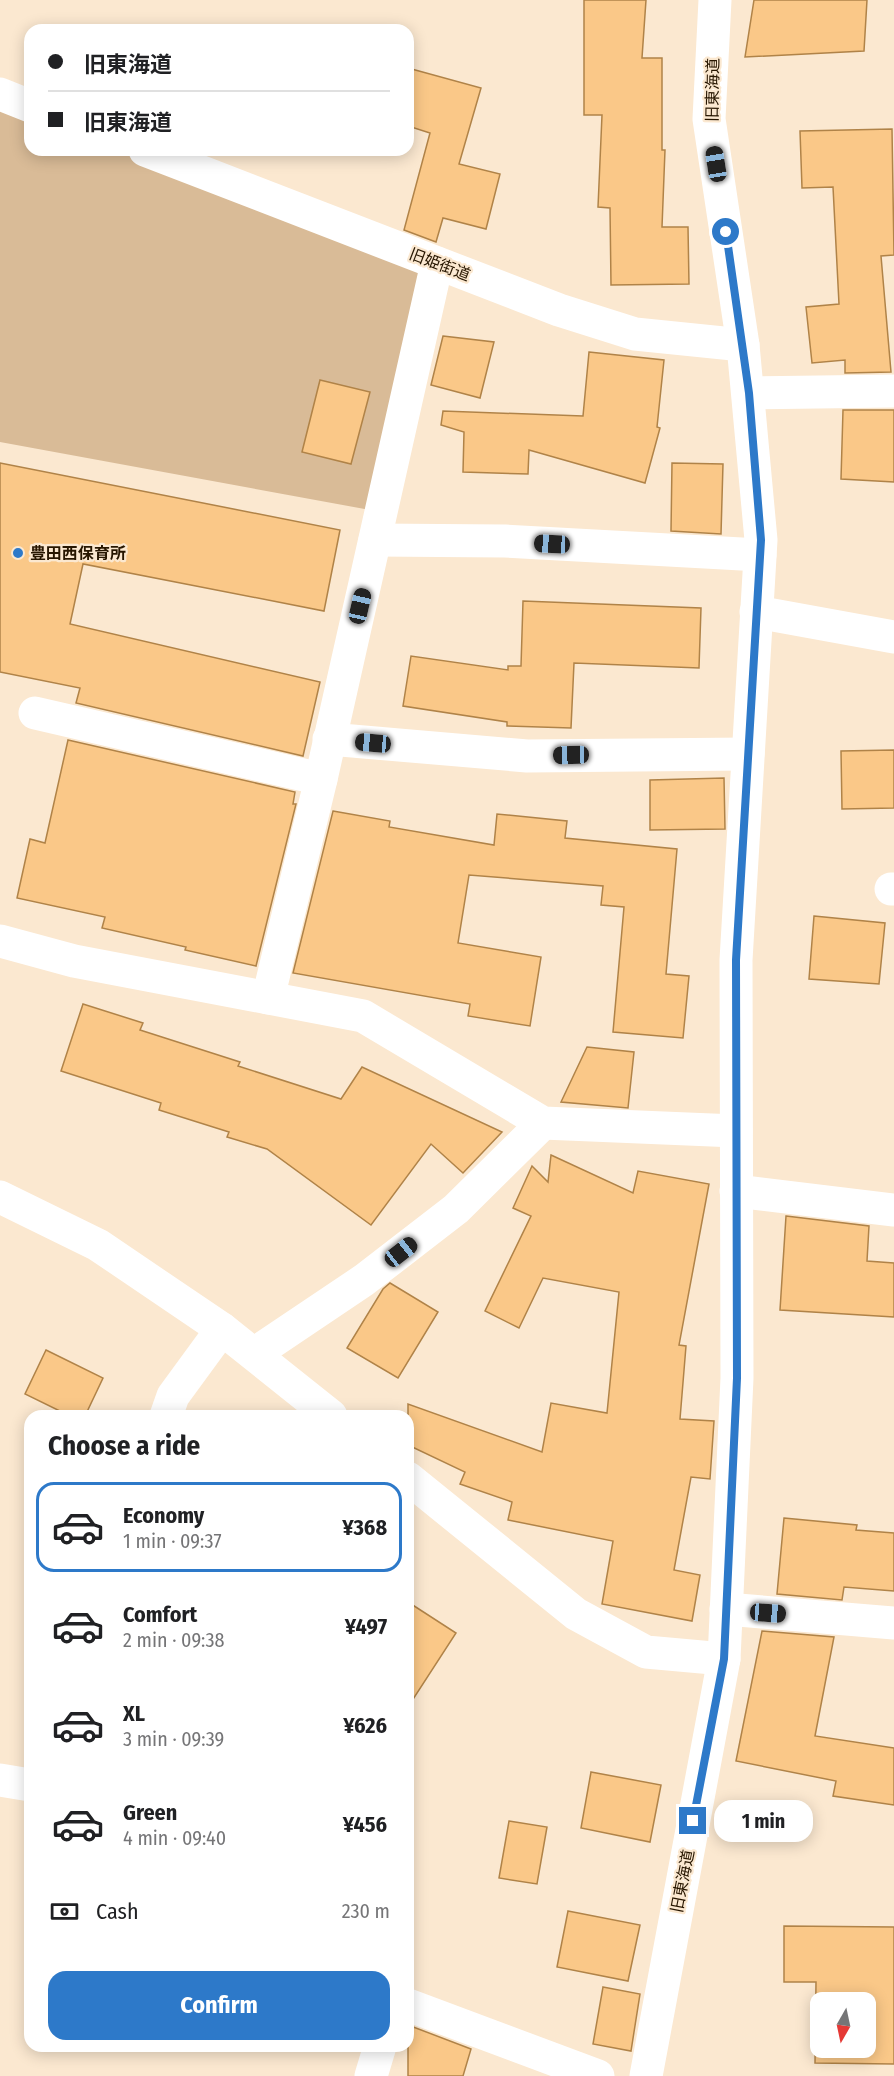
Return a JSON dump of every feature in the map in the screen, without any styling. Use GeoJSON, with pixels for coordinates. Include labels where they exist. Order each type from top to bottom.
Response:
{"type":"FeatureCollection","features":[{"type":"Feature","properties":{"kind":"street","name":"旧東海道"},"geometry":{"type":"LineString","coordinates":[[646,2076],[724,1659],[737,1378],[736,960],[761,540],[749,393],[709,119],[715,0]]}},
{"type":"Feature","properties":{"kind":"street"},"geometry":{"type":"LineString","coordinates":[[0,94],[24,104]]}},
{"type":"Feature","properties":{"kind":"street","name":"旧姫街道"},"geometry":{"type":"LineString","coordinates":[[161,156],[559,310],[635,334],[743,345]]}},
{"type":"Feature","properties":{"kind":"street"},"geometry":{"type":"LineString","coordinates":[[268,998],[321,779],[437,263]]}},
{"type":"Feature","properties":{"kind":"street"},"geometry":{"type":"LineString","coordinates":[[749,393],[894,391]]}},
{"type":"Feature","properties":{"kind":"street"},"geometry":{"type":"LineString","coordinates":[[375,540],[505,541],[760,555]]}},
{"type":"Feature","properties":{"kind":"street"},"geometry":{"type":"LineString","coordinates":[[756,612],[894,637]]}},
{"type":"Feature","properties":{"kind":"street"},"geometry":{"type":"LineString","coordinates":[[36,713],[321,779]]}},
{"type":"Feature","properties":{"kind":"street"},"geometry":{"type":"LineString","coordinates":[[329,739],[527,756],[748,754]]}},
{"type":"Feature","properties":{"kind":"street"},"geometry":{"type":"LineString","coordinates":[[0,941],[74,961],[363,1016],[543,1124],[736,1131]]}},
{"type":"Feature","properties":{"kind":"street"},"geometry":{"type":"LineString","coordinates":[[254,1354],[364,1280],[456,1209],[543,1124]]}},
{"type":"Feature","properties":{"kind":"street"},"geometry":{"type":"LineString","coordinates":[[736,1191],[894,1210]]}},
{"type":"Feature","properties":{"kind":"street"},"geometry":{"type":"LineString","coordinates":[[0,1197],[98,1245],[222,1329],[324,1410]]}},
{"type":"Feature","properties":{"kind":"street"},"geometry":{"type":"LineString","coordinates":[[168,1410],[173,1396],[222,1329]]}},
{"type":"Feature","properties":{"kind":"street"},"geometry":{"type":"LineString","coordinates":[[414,1483],[576,1614],[646,1652],[724,1659]]}},
{"type":"Feature","properties":{"kind":"street"},"geometry":{"type":"LineString","coordinates":[[726,1609],[894,1623]]}},
{"type":"Feature","properties":{"kind":"street"},"geometry":{"type":"LineString","coordinates":[[0,1780],[24,1784]]}},
{"type":"Feature","properties":{"kind":"street"},"geometry":{"type":"LineString","coordinates":[[414,2007],[598,2076]]}},
{"type":"Feature","properties":{"kind":"street"},"geometry":{"type":"LineString","coordinates":[[371,2076],[378,2052]]}},
{"type":"Feature","properties":{"kind":"shaded area"},"geometry":{"type":"Polygon","coordinates":[[[0,94],[24,104],[24,156],[161,156],[437,263],[381,512],[0,442],[0,94]]]}},
{"type":"Feature","properties":{"kind":"building"},"geometry":{"type":"Polygon","coordinates":[[[584,0],[646,0],[642,58],[662,58],[662,150],[665,150],[662,227],[688,227],[689,284],[611,285],[610,208],[598,207],[602,115],[584,115],[584,0]]]}},
{"type":"Feature","properties":{"kind":"building"},"geometry":{"type":"Polygon","coordinates":[[[754,0],[867,0],[864,51],[745,57],[754,0]]]}},
{"type":"Feature","properties":{"kind":"building"},"geometry":{"type":"Polygon","coordinates":[[[414,70],[481,88],[459,164],[500,174],[486,229],[443,218],[436,242],[404,230],[430,133],[414,128],[414,70]]]}},
{"type":"Feature","properties":{"kind":"building"},"geometry":{"type":"Polygon","coordinates":[[[892,129],[894,255],[881,256],[891,372],[845,373],[845,360],[812,363],[806,307],[839,304],[833,187],[802,188],[800,131],[892,129]]]}},
{"type":"Feature","properties":{"kind":"building"},"geometry":{"type":"Polygon","coordinates":[[[443,336],[494,342],[480,398],[431,385],[443,336]]]}},
{"type":"Feature","properties":{"kind":"building"},"geometry":{"type":"Polygon","coordinates":[[[589,352],[664,360],[657,427],[660,428],[645,483],[529,450],[528,474],[463,472],[464,432],[441,425],[443,411],[583,416],[589,352]]]}},
{"type":"Feature","properties":{"kind":"building"},"geometry":{"type":"Polygon","coordinates":[[[320,380],[370,392],[351,464],[302,452],[320,380]]]}},
{"type":"Feature","properties":{"kind":"building"},"geometry":{"type":"Polygon","coordinates":[[[843,410],[894,410],[894,482],[841,479],[843,410]]]}},
{"type":"Feature","properties":{"kind":"building"},"geometry":{"type":"Polygon","coordinates":[[[0,463],[340,530],[324,611],[83,564],[70,624],[320,682],[303,756],[76,703],[80,688],[0,672],[0,463]]]}},
{"type":"Feature","properties":{"kind":"building"},"geometry":{"type":"Polygon","coordinates":[[[672,463],[723,464],[721,534],[671,531],[672,463]]]}},
{"type":"Feature","properties":{"kind":"building"},"geometry":{"type":"Polygon","coordinates":[[[523,601],[701,608],[699,668],[574,663],[571,728],[507,726],[507,722],[403,706],[411,656],[508,670],[508,666],[521,666],[523,601]]]}},
{"type":"Feature","properties":{"kind":"building"},"geometry":{"type":"Polygon","coordinates":[[[68,740],[295,792],[293,804],[296,804],[256,966],[102,928],[105,917],[17,898],[30,839],[45,843],[68,740]]]}},
{"type":"Feature","properties":{"kind":"building"},"geometry":{"type":"Polygon","coordinates":[[[894,750],[894,808],[842,809],[841,751],[894,750]]]}},
{"type":"Feature","properties":{"kind":"building"},"geometry":{"type":"Polygon","coordinates":[[[724,778],[725,829],[650,830],[650,780],[724,778]]]}},
{"type":"Feature","properties":{"kind":"building"},"geometry":{"type":"Polygon","coordinates":[[[333,811],[390,821],[389,827],[494,845],[497,814],[567,821],[565,838],[677,849],[666,974],[689,976],[683,1038],[613,1032],[624,907],[601,905],[603,886],[469,875],[458,943],[541,957],[530,1026],[468,1016],[470,1004],[293,973],[333,811]]]}},
{"type":"Feature","properties":{"kind":"building"},"geometry":{"type":"Polygon","coordinates":[[[814,916],[885,923],[879,984],[809,979],[814,916]]]}},
{"type":"Feature","properties":{"kind":"building"},"geometry":{"type":"Polygon","coordinates":[[[83,1004],[143,1023],[140,1030],[240,1062],[238,1066],[341,1099],[362,1067],[502,1132],[463,1173],[431,1144],[371,1225],[267,1149],[227,1137],[229,1132],[159,1110],[161,1103],[61,1071],[83,1004]]]}},
{"type":"Feature","properties":{"kind":"building"},"geometry":{"type":"Polygon","coordinates":[[[587,1047],[634,1052],[628,1108],[561,1102],[587,1047]]]}},
{"type":"Feature","properties":{"kind":"building"},"geometry":{"type":"Polygon","coordinates":[[[551,1155],[633,1193],[638,1171],[709,1184],[679,1345],[686,1346],[680,1419],[714,1421],[710,1479],[691,1477],[674,1570],[700,1575],[692,1621],[602,1604],[613,1541],[508,1520],[512,1502],[460,1484],[465,1472],[414,1448],[414,1410],[408,1410],[408,1404],[542,1452],[551,1403],[607,1413],[619,1292],[543,1278],[519,1328],[485,1311],[531,1216],[513,1208],[532,1166],[548,1182],[551,1155]]]}},
{"type":"Feature","properties":{"kind":"building"},"geometry":{"type":"Polygon","coordinates":[[[786,1216],[869,1226],[867,1261],[894,1263],[894,1317],[780,1310],[786,1216]]]}},
{"type":"Feature","properties":{"kind":"building"},"geometry":{"type":"Polygon","coordinates":[[[390,1283],[438,1312],[398,1378],[347,1348],[383,1289],[390,1283]]]}},
{"type":"Feature","properties":{"kind":"building"},"geometry":{"type":"Polygon","coordinates":[[[46,1350],[103,1378],[88,1410],[58,1410],[25,1394],[46,1350]]]}},
{"type":"Feature","properties":{"kind":"building"},"geometry":{"type":"Polygon","coordinates":[[[784,1518],[857,1525],[856,1530],[894,1533],[894,1591],[844,1587],[842,1600],[777,1594],[784,1518]]]}},
{"type":"Feature","properties":{"kind":"building"},"geometry":{"type":"Polygon","coordinates":[[[414,1606],[456,1633],[414,1698],[414,1606]]]}},
{"type":"Feature","properties":{"kind":"building"},"geometry":{"type":"Polygon","coordinates":[[[762,1631],[834,1637],[815,1736],[894,1748],[894,1805],[833,1796],[836,1781],[736,1761],[762,1631]]]}},
{"type":"Feature","properties":{"kind":"building"},"geometry":{"type":"Polygon","coordinates":[[[591,1772],[661,1785],[650,1842],[581,1828],[591,1772]]]}},
{"type":"Feature","properties":{"kind":"building"},"geometry":{"type":"Polygon","coordinates":[[[509,1821],[547,1827],[537,1884],[499,1878],[509,1821]]]}},
{"type":"Feature","properties":{"kind":"building"},"geometry":{"type":"Polygon","coordinates":[[[568,1911],[640,1925],[628,1981],[557,1967],[568,1911]]]}},
{"type":"Feature","properties":{"kind":"building"},"geometry":{"type":"Polygon","coordinates":[[[784,1926],[894,1927],[894,2064],[815,2063],[815,2058],[876,2058],[876,1992],[816,1992],[816,1982],[784,1982],[784,1926]]]}},
{"type":"Feature","properties":{"kind":"building"},"geometry":{"type":"Polygon","coordinates":[[[603,1987],[640,1994],[631,2051],[593,2044],[603,1987]]]}},
{"type":"Feature","properties":{"kind":"building"},"geometry":{"type":"Polygon","coordinates":[[[414,2027],[471,2049],[463,2076],[408,2076],[408,2052],[414,2052],[414,2027]]]}},
{"type":"Feature","properties":{"kind":"place","name":"豊田西保育所"},"geometry":{"type":"Point","coordinates":[18,553]}},
{"type":"Feature","properties":{"kind":"route"},"geometry":{"type":"LineString","coordinates":[[693,1821],[724,1659],[737,1378],[736,960],[761,540],[749,393],[726,232]]}}]}
